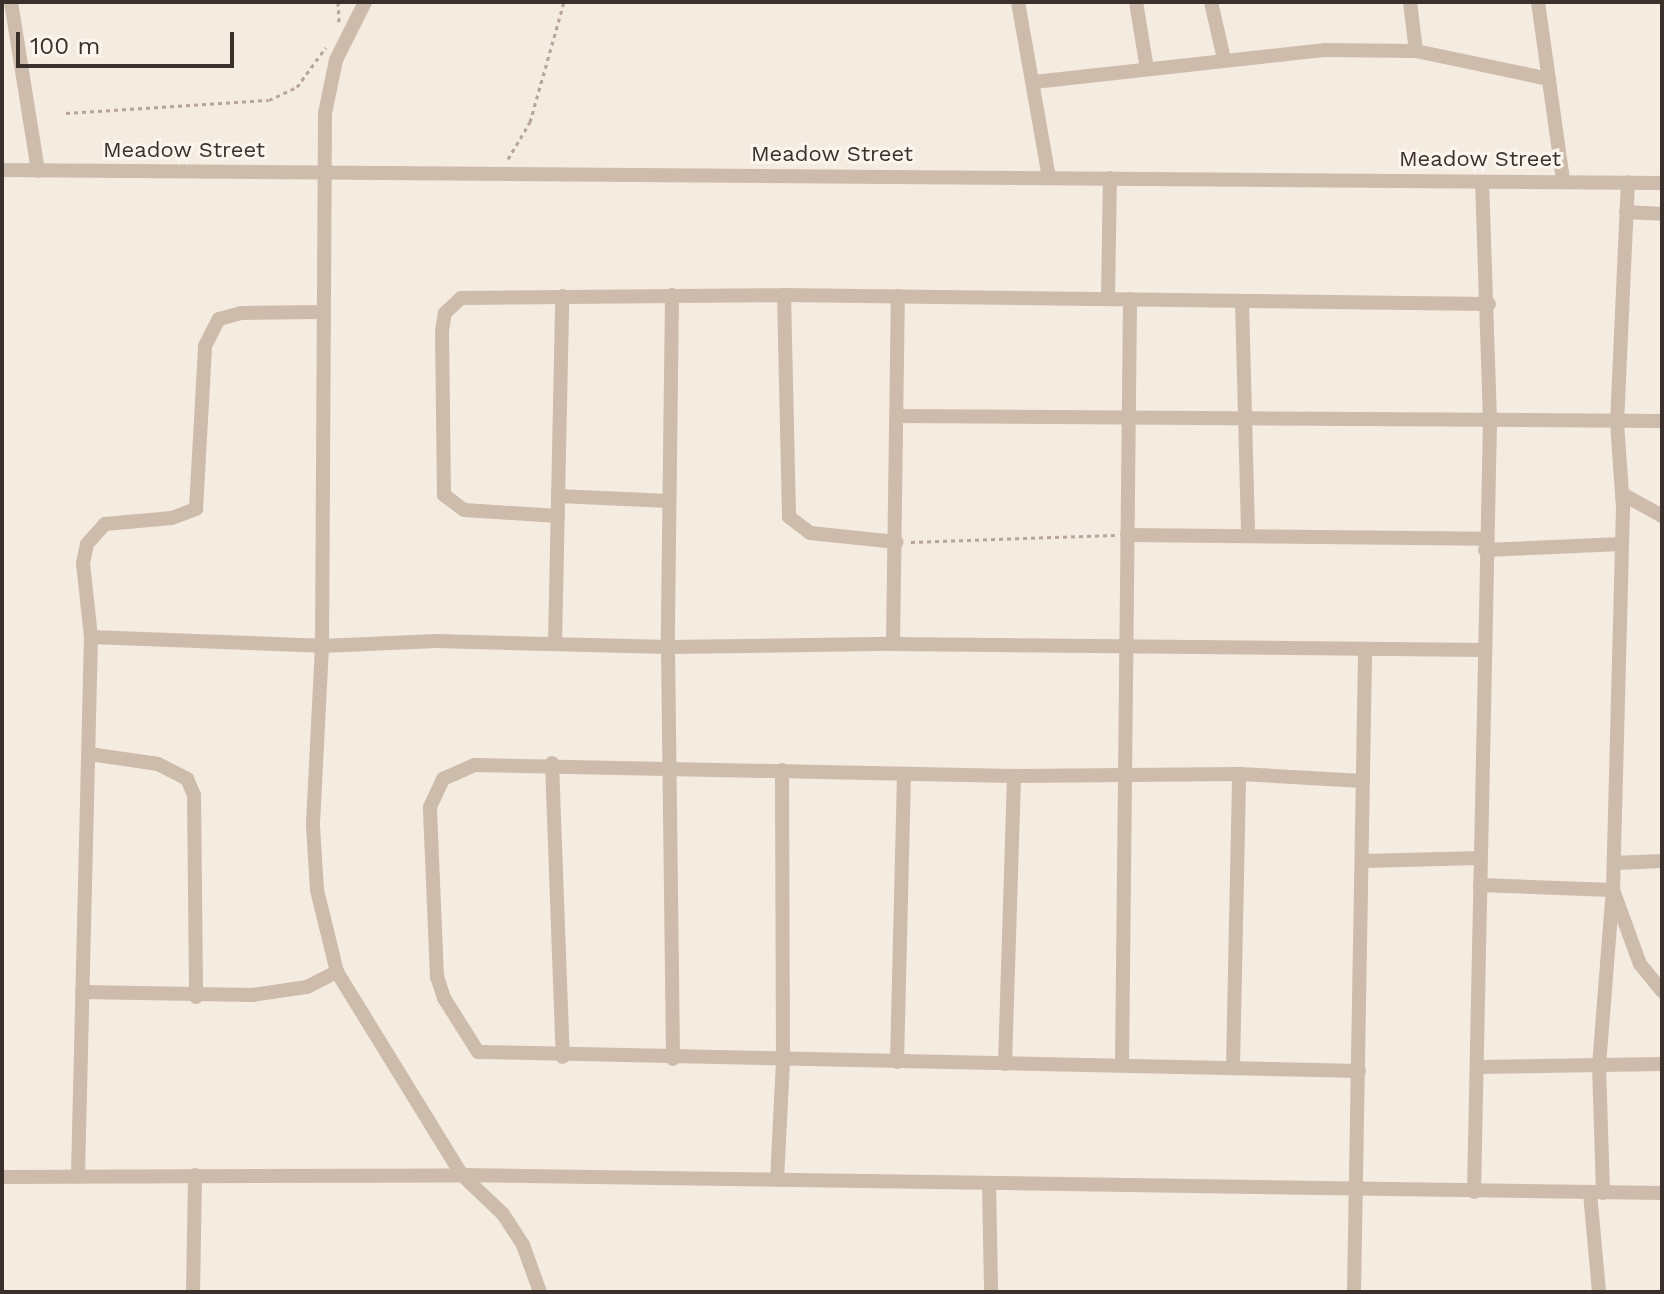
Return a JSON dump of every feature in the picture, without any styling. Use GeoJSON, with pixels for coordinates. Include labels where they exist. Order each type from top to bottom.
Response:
{"type":"FeatureCollection","features":[{"type":"Feature","properties":{"kind":"street"},"geometry":{"type":"LineString","coordinates":[[11,2],[38,171]]}},
{"type":"Feature","properties":{"kind":"street"},"geometry":{"type":"LineString","coordinates":[[365,2],[327,87],[322,173],[322,646],[314,853],[325,938],[337,972],[462,1175],[509,1224],[540,1292]]}},
{"type":"Feature","properties":{"kind":"street"},"geometry":{"type":"LineString","coordinates":[[1136,2],[1147,69]]}},
{"type":"Feature","properties":{"kind":"street"},"geometry":{"type":"LineString","coordinates":[[1211,2],[1224,59]]}},
{"type":"Feature","properties":{"kind":"street"},"geometry":{"type":"LineString","coordinates":[[1410,2],[1416,51]]}},
{"type":"Feature","properties":{"kind":"street"},"geometry":{"type":"LineString","coordinates":[[1538,2],[1563,181]]}},
{"type":"Feature","properties":{"kind":"street"},"geometry":{"type":"LineString","coordinates":[[1015,4],[1034,82],[1049,177]]}},
{"type":"Feature","properties":{"kind":"street"},"geometry":{"type":"LineString","coordinates":[[1034,82],[1325,50],[1416,51],[1549,79]]}},
{"type":"Feature","properties":{"kind":"street","name":"Meadow Street"},"geometry":{"type":"LineString","coordinates":[[2,170],[1662,183]]}},
{"type":"Feature","properties":{"kind":"street"},"geometry":{"type":"LineString","coordinates":[[1108,299],[1110,178]]}},
{"type":"Feature","properties":{"kind":"street"},"geometry":{"type":"LineString","coordinates":[[1474,1192],[1490,421],[1489,304],[1482,182]]}},
{"type":"Feature","properties":{"kind":"street"},"geometry":{"type":"LineString","coordinates":[[1599,1292],[1596,1193],[1599,1066],[1614,863],[1622,544],[1617,423],[1628,182]]}},
{"type":"Feature","properties":{"kind":"street"},"geometry":{"type":"LineString","coordinates":[[1626,212],[1662,214]]}},
{"type":"Feature","properties":{"kind":"street"},"geometry":{"type":"LineString","coordinates":[[672,295],[668,647],[673,1059]]}},
{"type":"Feature","properties":{"kind":"street"},"geometry":{"type":"LineString","coordinates":[[558,516],[464,510],[444,495],[441,352],[445,313],[461,298],[784,295],[1489,304]]}},
{"type":"Feature","properties":{"kind":"street"},"geometry":{"type":"LineString","coordinates":[[784,295],[789,517],[810,533],[897,542]]}},
{"type":"Feature","properties":{"kind":"street"},"geometry":{"type":"LineString","coordinates":[[555,644],[562,296]]}},
{"type":"Feature","properties":{"kind":"street"},"geometry":{"type":"LineString","coordinates":[[893,644],[897,542],[898,296]]}},
{"type":"Feature","properties":{"kind":"street"},"geometry":{"type":"LineString","coordinates":[[1122,1065],[1130,299]]}},
{"type":"Feature","properties":{"kind":"street"},"geometry":{"type":"LineString","coordinates":[[1242,301],[1248,536]]}},
{"type":"Feature","properties":{"kind":"street"},"geometry":{"type":"LineString","coordinates":[[78,1175],[91,637],[83,563],[93,533],[105,524],[186,516],[200,500],[205,346],[214,324],[241,313],[320,312]]}},
{"type":"Feature","properties":{"kind":"street"},"geometry":{"type":"LineString","coordinates":[[898,416],[1246,421],[1662,421]]}},
{"type":"Feature","properties":{"kind":"street"},"geometry":{"type":"LineString","coordinates":[[1622,494],[1662,516]]}},
{"type":"Feature","properties":{"kind":"street"},"geometry":{"type":"LineString","coordinates":[[558,496],[669,501]]}},
{"type":"Feature","properties":{"kind":"street"},"geometry":{"type":"LineString","coordinates":[[1127,535],[1486,545],[1622,544]]}},
{"type":"Feature","properties":{"kind":"street"},"geometry":{"type":"LineString","coordinates":[[91,637],[322,646],[893,644],[1126,646],[1365,653],[1484,650]]}},
{"type":"Feature","properties":{"kind":"street"},"geometry":{"type":"LineString","coordinates":[[1354,1292],[1359,1191],[1365,653]]}},
{"type":"Feature","properties":{"kind":"street"},"geometry":{"type":"LineString","coordinates":[[89,754],[174,769],[190,787],[196,997]]}},
{"type":"Feature","properties":{"kind":"street"},"geometry":{"type":"LineString","coordinates":[[1359,1071],[563,1057],[478,1052],[465,1037],[437,977],[430,807],[443,779],[475,765],[552,763],[1014,776],[1239,774],[1363,781]]}},
{"type":"Feature","properties":{"kind":"street"},"geometry":{"type":"LineString","coordinates":[[552,763],[563,1057]]}},
{"type":"Feature","properties":{"kind":"street"},"geometry":{"type":"LineString","coordinates":[[777,1180],[783,1060],[782,770]]}},
{"type":"Feature","properties":{"kind":"street"},"geometry":{"type":"LineString","coordinates":[[897,1062],[904,774]]}},
{"type":"Feature","properties":{"kind":"street"},"geometry":{"type":"LineString","coordinates":[[1233,1067],[1239,774]]}},
{"type":"Feature","properties":{"kind":"street"},"geometry":{"type":"LineString","coordinates":[[1005,1064],[1014,776]]}},
{"type":"Feature","properties":{"kind":"street"},"geometry":{"type":"LineString","coordinates":[[1364,861],[1480,858]]}},
{"type":"Feature","properties":{"kind":"street"},"geometry":{"type":"LineString","coordinates":[[1614,863],[1662,861]]}},
{"type":"Feature","properties":{"kind":"street"},"geometry":{"type":"LineString","coordinates":[[1480,885],[1613,890]]}},
{"type":"Feature","properties":{"kind":"street"},"geometry":{"type":"LineString","coordinates":[[1613,890],[1640,964],[1662,991]]}},
{"type":"Feature","properties":{"kind":"street"},"geometry":{"type":"LineString","coordinates":[[82,992],[196,997],[285,993],[337,972]]}},
{"type":"Feature","properties":{"kind":"street"},"geometry":{"type":"LineString","coordinates":[[1477,1067],[1662,1064]]}},
{"type":"Feature","properties":{"kind":"street"},"geometry":{"type":"LineString","coordinates":[[193,1292],[195,1175]]}},
{"type":"Feature","properties":{"kind":"street"},"geometry":{"type":"LineString","coordinates":[[2,1177],[462,1175],[1359,1191],[1662,1193]]}},
{"type":"Feature","properties":{"kind":"street"},"geometry":{"type":"LineString","coordinates":[[989,1183],[991,1292]]}},
{"type":"Feature","properties":{"kind":"path"},"geometry":{"type":"LineString","coordinates":[[338,2],[339,28],[346,15]]}},
{"type":"Feature","properties":{"kind":"path"},"geometry":{"type":"LineString","coordinates":[[500,173],[530,122],[564,2]]}},
{"type":"Feature","properties":{"kind":"path"},"geometry":{"type":"LineString","coordinates":[[66,113],[269,100],[297,87],[330,40]]}},
{"type":"Feature","properties":{"kind":"path"},"geometry":{"type":"LineString","coordinates":[[897,542],[1127,535]]}}]}
